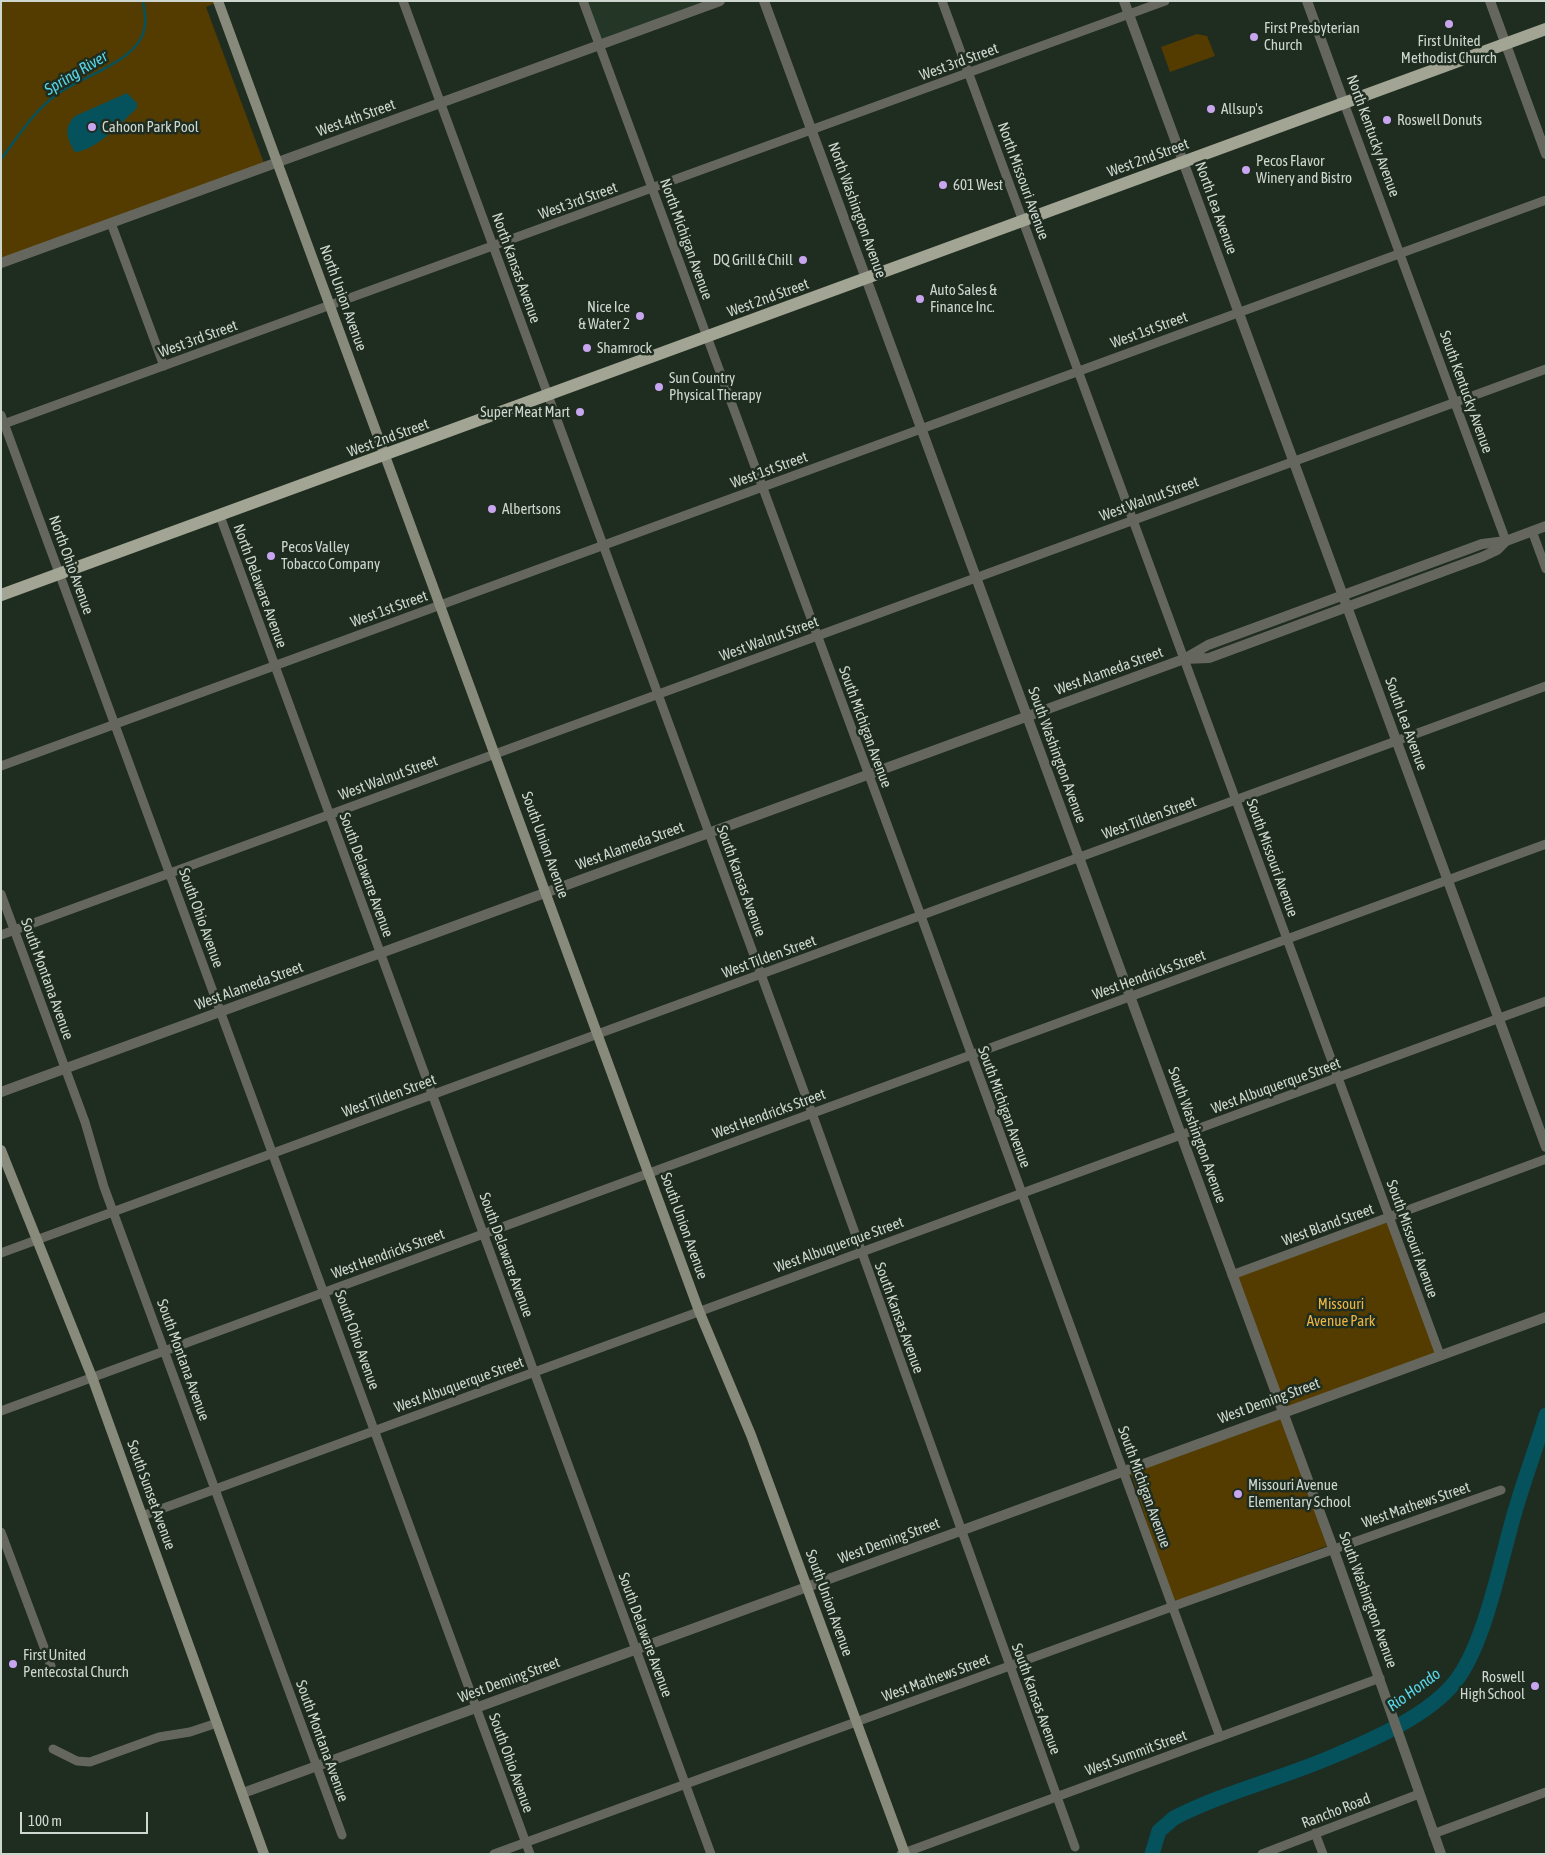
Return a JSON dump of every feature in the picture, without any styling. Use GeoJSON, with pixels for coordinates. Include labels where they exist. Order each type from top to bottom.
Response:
{"type":"FeatureCollection","features":[{"type":"Feature","properties":{"kind":"main road","name":"North Union Avenue"},"geometry":{"type":"LineString","coordinates":[[219,2],[440,605]]}},
{"type":"Feature","properties":{"kind":"main road","name":"West 2nd Street"},"geometry":{"type":"LineString","coordinates":[[1,596],[867,280],[1546,29]]}},
{"type":"Feature","properties":{"kind":"main road","name":"South Union Avenue"},"geometry":{"type":"LineString","coordinates":[[440,605],[699,1311],[751,1435],[904,1853]]}},
{"type":"Feature","properties":{"kind":"main road","name":"South Sunset Avenue"},"geometry":{"type":"LineString","coordinates":[[1,1150],[92,1378],[264,1854]]}},
{"type":"Feature","properties":{"kind":"street","name":"North Kansas Avenue"},"geometry":{"type":"LineString","coordinates":[[403,1],[604,545]]}},
{"type":"Feature","properties":{"kind":"street","name":"North Michigan Avenue"},"geometry":{"type":"LineString","coordinates":[[583,1],[762,487]]}},
{"type":"Feature","properties":{"kind":"street","name":"West 4th Street"},"geometry":{"type":"LineString","coordinates":[[1,263],[720,1]]}},
{"type":"Feature","properties":{"kind":"street","name":"North Washington Avenue"},"geometry":{"type":"LineString","coordinates":[[764,1],[921,428]]}},
{"type":"Feature","properties":{"kind":"street","name":"North Missouri Avenue"},"geometry":{"type":"LineString","coordinates":[[942,1],[1078,371]]}},
{"type":"Feature","properties":{"kind":"street","name":"North Lea Avenue"},"geometry":{"type":"LineString","coordinates":[[1124,1],[1239,312]]}},
{"type":"Feature","properties":{"kind":"street","name":"West 3rd Street"},"geometry":{"type":"LineString","coordinates":[[2,421],[164,366],[1165,1]]}},
{"type":"Feature","properties":{"kind":"street","name":"North Kentucky Avenue"},"geometry":{"type":"LineString","coordinates":[[1307,1],[1400,253]]}},
{"type":"Feature","properties":{"kind":"street"},"geometry":{"type":"LineString","coordinates":[[1490,1],[1546,154]]}},
{"type":"Feature","properties":{"kind":"street","name":"West 1st Street"},"geometry":{"type":"LineString","coordinates":[[1,766],[1546,200]]}},
{"type":"Feature","properties":{"kind":"street"},"geometry":{"type":"LineString","coordinates":[[111,223],[164,366]]}},
{"type":"Feature","properties":{"kind":"street","name":"South Kentucky Avenue"},"geometry":{"type":"LineString","coordinates":[[1400,253],[1506,541]]}},
{"type":"Feature","properties":{"kind":"street","name":"South Lea Avenue"},"geometry":{"type":"LineString","coordinates":[[1239,312],[1546,1147]]}},
{"type":"Feature","properties":{"kind":"street","name":"West Walnut Street"},"geometry":{"type":"LineString","coordinates":[[1,935],[1546,368]]}},
{"type":"Feature","properties":{"kind":"street","name":"South Missouri Avenue"},"geometry":{"type":"LineString","coordinates":[[1078,371],[1440,1355]]}},
{"type":"Feature","properties":{"kind":"street","name":"North Ohio Avenue"},"geometry":{"type":"LineString","coordinates":[[2,421],[116,724]]}},
{"type":"Feature","properties":{"kind":"street","name":"South Washington Avenue"},"geometry":{"type":"LineString","coordinates":[[921,428],[1333,1548],[1441,1854]]}},
{"type":"Feature","properties":{"kind":"street","name":"South Michigan Avenue"},"geometry":{"type":"LineString","coordinates":[[762,487],[921,916],[970,1055],[1220,1737]]}},
{"type":"Feature","properties":{"kind":"street","name":"North Delaware Avenue"},"geometry":{"type":"LineString","coordinates":[[220,516],[274,666]]}},
{"type":"Feature","properties":{"kind":"street","name":"West Alameda Street"},"geometry":{"type":"LineString","coordinates":[[1,1092],[1184,659],[1208,645],[1343,594],[1482,544],[1506,541],[1546,526]]}},
{"type":"Feature","properties":{"kind":"street"},"geometry":{"type":"LineString","coordinates":[[1532,532],[1546,569]]}},
{"type":"Feature","properties":{"kind":"street","name":"West Alameda Street"},"geometry":{"type":"LineString","coordinates":[[1184,659],[1209,658],[1482,557],[1496,550],[1506,541]]}},
{"type":"Feature","properties":{"kind":"street","name":"South Kansas Avenue"},"geometry":{"type":"LineString","coordinates":[[604,545],[812,1113],[960,1531],[1075,1847]]}},
{"type":"Feature","properties":{"kind":"street","name":"South Delaware Avenue"},"geometry":{"type":"LineString","coordinates":[[274,666],[711,1854]]}},
{"type":"Feature","properties":{"kind":"street","name":"West Tilden Street"},"geometry":{"type":"LineString","coordinates":[[1,1253],[1546,686]]}},
{"type":"Feature","properties":{"kind":"street","name":"South Ohio Avenue"},"geometry":{"type":"LineString","coordinates":[[116,724],[530,1854]]}},
{"type":"Feature","properties":{"kind":"street","name":"West Hendricks Street"},"geometry":{"type":"LineString","coordinates":[[1,1411],[1546,844]]}},
{"type":"Feature","properties":{"kind":"street","name":"South Montana Avenue"},"geometry":{"type":"LineString","coordinates":[[1,894],[66,1069],[113,1211],[342,1835]]}},
{"type":"Feature","properties":{"kind":"street","name":"West Albuquerque Street"},"geometry":{"type":"LineString","coordinates":[[142,1516],[1546,1001]]}},
{"type":"Feature","properties":{"kind":"street","name":"West Bland Street"},"geometry":{"type":"LineString","coordinates":[[1232,1274],[1546,1159]]}},
{"type":"Feature","properties":{"kind":"street","name":"West Deming Street"},"geometry":{"type":"LineString","coordinates":[[243,1793],[1546,1317]]}},
{"type":"Feature","properties":{"kind":"street","name":"West Mathews Street"},"geometry":{"type":"LineString","coordinates":[[494,1854],[1333,1548],[1502,1490]]}},
{"type":"Feature","properties":{"kind":"street"},"geometry":{"type":"LineString","coordinates":[[1,1532],[6,1558],[51,1666]]}},
{"type":"Feature","properties":{"kind":"street","name":"West Summit Street"},"geometry":{"type":"LineString","coordinates":[[904,1853],[1380,1678]]}},
{"type":"Feature","properties":{"kind":"street"},"geometry":{"type":"LineString","coordinates":[[53,1749],[77,1760],[90,1762],[159,1738],[217,1724]]}},
{"type":"Feature","properties":{"kind":"street"},"geometry":{"type":"LineString","coordinates":[[1434,1834],[1546,1792]]}},
{"type":"Feature","properties":{"kind":"street","name":"Rancho Road"},"geometry":{"type":"LineString","coordinates":[[1262,1854],[1419,1794]]}},
{"type":"Feature","properties":{"kind":"street"},"geometry":{"type":"LineString","coordinates":[[1315,1833],[1323,1854]]}},
{"type":"Feature","properties":{"kind":"shaded area"},"geometry":{"type":"Polygon","coordinates":[[[583,1],[720,1],[600,46],[583,1]]]}},
{"type":"Feature","properties":{"kind":"green space"},"geometry":{"type":"Polygon","coordinates":[[[1,1],[220,1],[206,7],[265,166],[1,263],[1,1]]]}},
{"type":"Feature","properties":{"kind":"green space"},"geometry":{"type":"Polygon","coordinates":[[[1197,34],[1207,36],[1215,56],[1170,72],[1161,47],[1197,34]]]}},
{"type":"Feature","properties":{"kind":"green space","name":"Missouri Avenue Park"},"geometry":{"type":"Polygon","coordinates":[[[1389,1217],[1440,1355],[1283,1412],[1232,1275],[1389,1217]]]}},
{"type":"Feature","properties":{"kind":"green space"},"geometry":{"type":"Polygon","coordinates":[[[1280,1417],[1327,1546],[1172,1603],[1132,1476],[1124,1474],[1280,1417]]]}},
{"type":"Feature","properties":{"kind":"water","name":"Cahoon Park Pool"},"geometry":{"type":"Polygon","coordinates":[[[127,93],[137,103],[137,108],[92,147],[75,152],[68,134],[71,120],[75,116],[127,93]]]}},
{"type":"Feature","properties":{"kind":"waterway","name":"Spring River"},"geometry":{"type":"LineString","coordinates":[[1,159],[48,101],[67,88],[123,58],[134,48],[142,37],[145,24],[143,1]]}},
{"type":"Feature","properties":{"kind":"waterway","name":"Rio Hondo"},"geometry":{"type":"LineString","coordinates":[[1152,1854],[1159,1831],[1174,1818],[1213,1800],[1316,1763],[1383,1734],[1431,1705],[1455,1682],[1476,1645],[1484,1623],[1516,1508],[1546,1415]]}},
{"type":"Feature","properties":{"kind":"place","name":"First United Methodist Church"},"geometry":{"type":"Point","coordinates":[1449,24]}},
{"type":"Feature","properties":{"kind":"place","name":"First Presbyterian Church"},"geometry":{"type":"Point","coordinates":[1254,37]}},
{"type":"Feature","properties":{"kind":"place","name":"Allsup's"},"geometry":{"type":"Point","coordinates":[1211,109]}},
{"type":"Feature","properties":{"kind":"place","name":"Roswell Donuts"},"geometry":{"type":"Point","coordinates":[1387,120]}},
{"type":"Feature","properties":{"kind":"place","name":"Cahoon Park Pool"},"geometry":{"type":"Point","coordinates":[92,127]}},
{"type":"Feature","properties":{"kind":"place","name":"Pecos Flavor Winery and Bistro"},"geometry":{"type":"Point","coordinates":[1246,170]}},
{"type":"Feature","properties":{"kind":"place","name":"601 West"},"geometry":{"type":"Point","coordinates":[943,185]}},
{"type":"Feature","properties":{"kind":"place","name":"DQ Grill & Chill"},"geometry":{"type":"Point","coordinates":[803,260]}},
{"type":"Feature","properties":{"kind":"place","name":"Auto Sales & Finance Inc."},"geometry":{"type":"Point","coordinates":[920,299]}},
{"type":"Feature","properties":{"kind":"place","name":"Nice Ice & Water 2"},"geometry":{"type":"Point","coordinates":[640,316]}},
{"type":"Feature","properties":{"kind":"place","name":"Shamrock"},"geometry":{"type":"Point","coordinates":[587,348]}},
{"type":"Feature","properties":{"kind":"place","name":"Sun Country Physical Therapy"},"geometry":{"type":"Point","coordinates":[659,387]}},
{"type":"Feature","properties":{"kind":"place","name":"Super Meat Mart"},"geometry":{"type":"Point","coordinates":[580,412]}},
{"type":"Feature","properties":{"kind":"place","name":"Albertsons"},"geometry":{"type":"Point","coordinates":[492,509]}},
{"type":"Feature","properties":{"kind":"place","name":"Pecos Valley Tobacco Company"},"geometry":{"type":"Point","coordinates":[271,556]}},
{"type":"Feature","properties":{"kind":"place","name":"Missouri Avenue Elementary School"},"geometry":{"type":"Point","coordinates":[1238,1494]}},
{"type":"Feature","properties":{"kind":"place","name":"First United Pentecostal Church"},"geometry":{"type":"Point","coordinates":[13,1664]}},
{"type":"Feature","properties":{"kind":"place","name":"Roswell High School"},"geometry":{"type":"Point","coordinates":[1535,1686]}}]}
